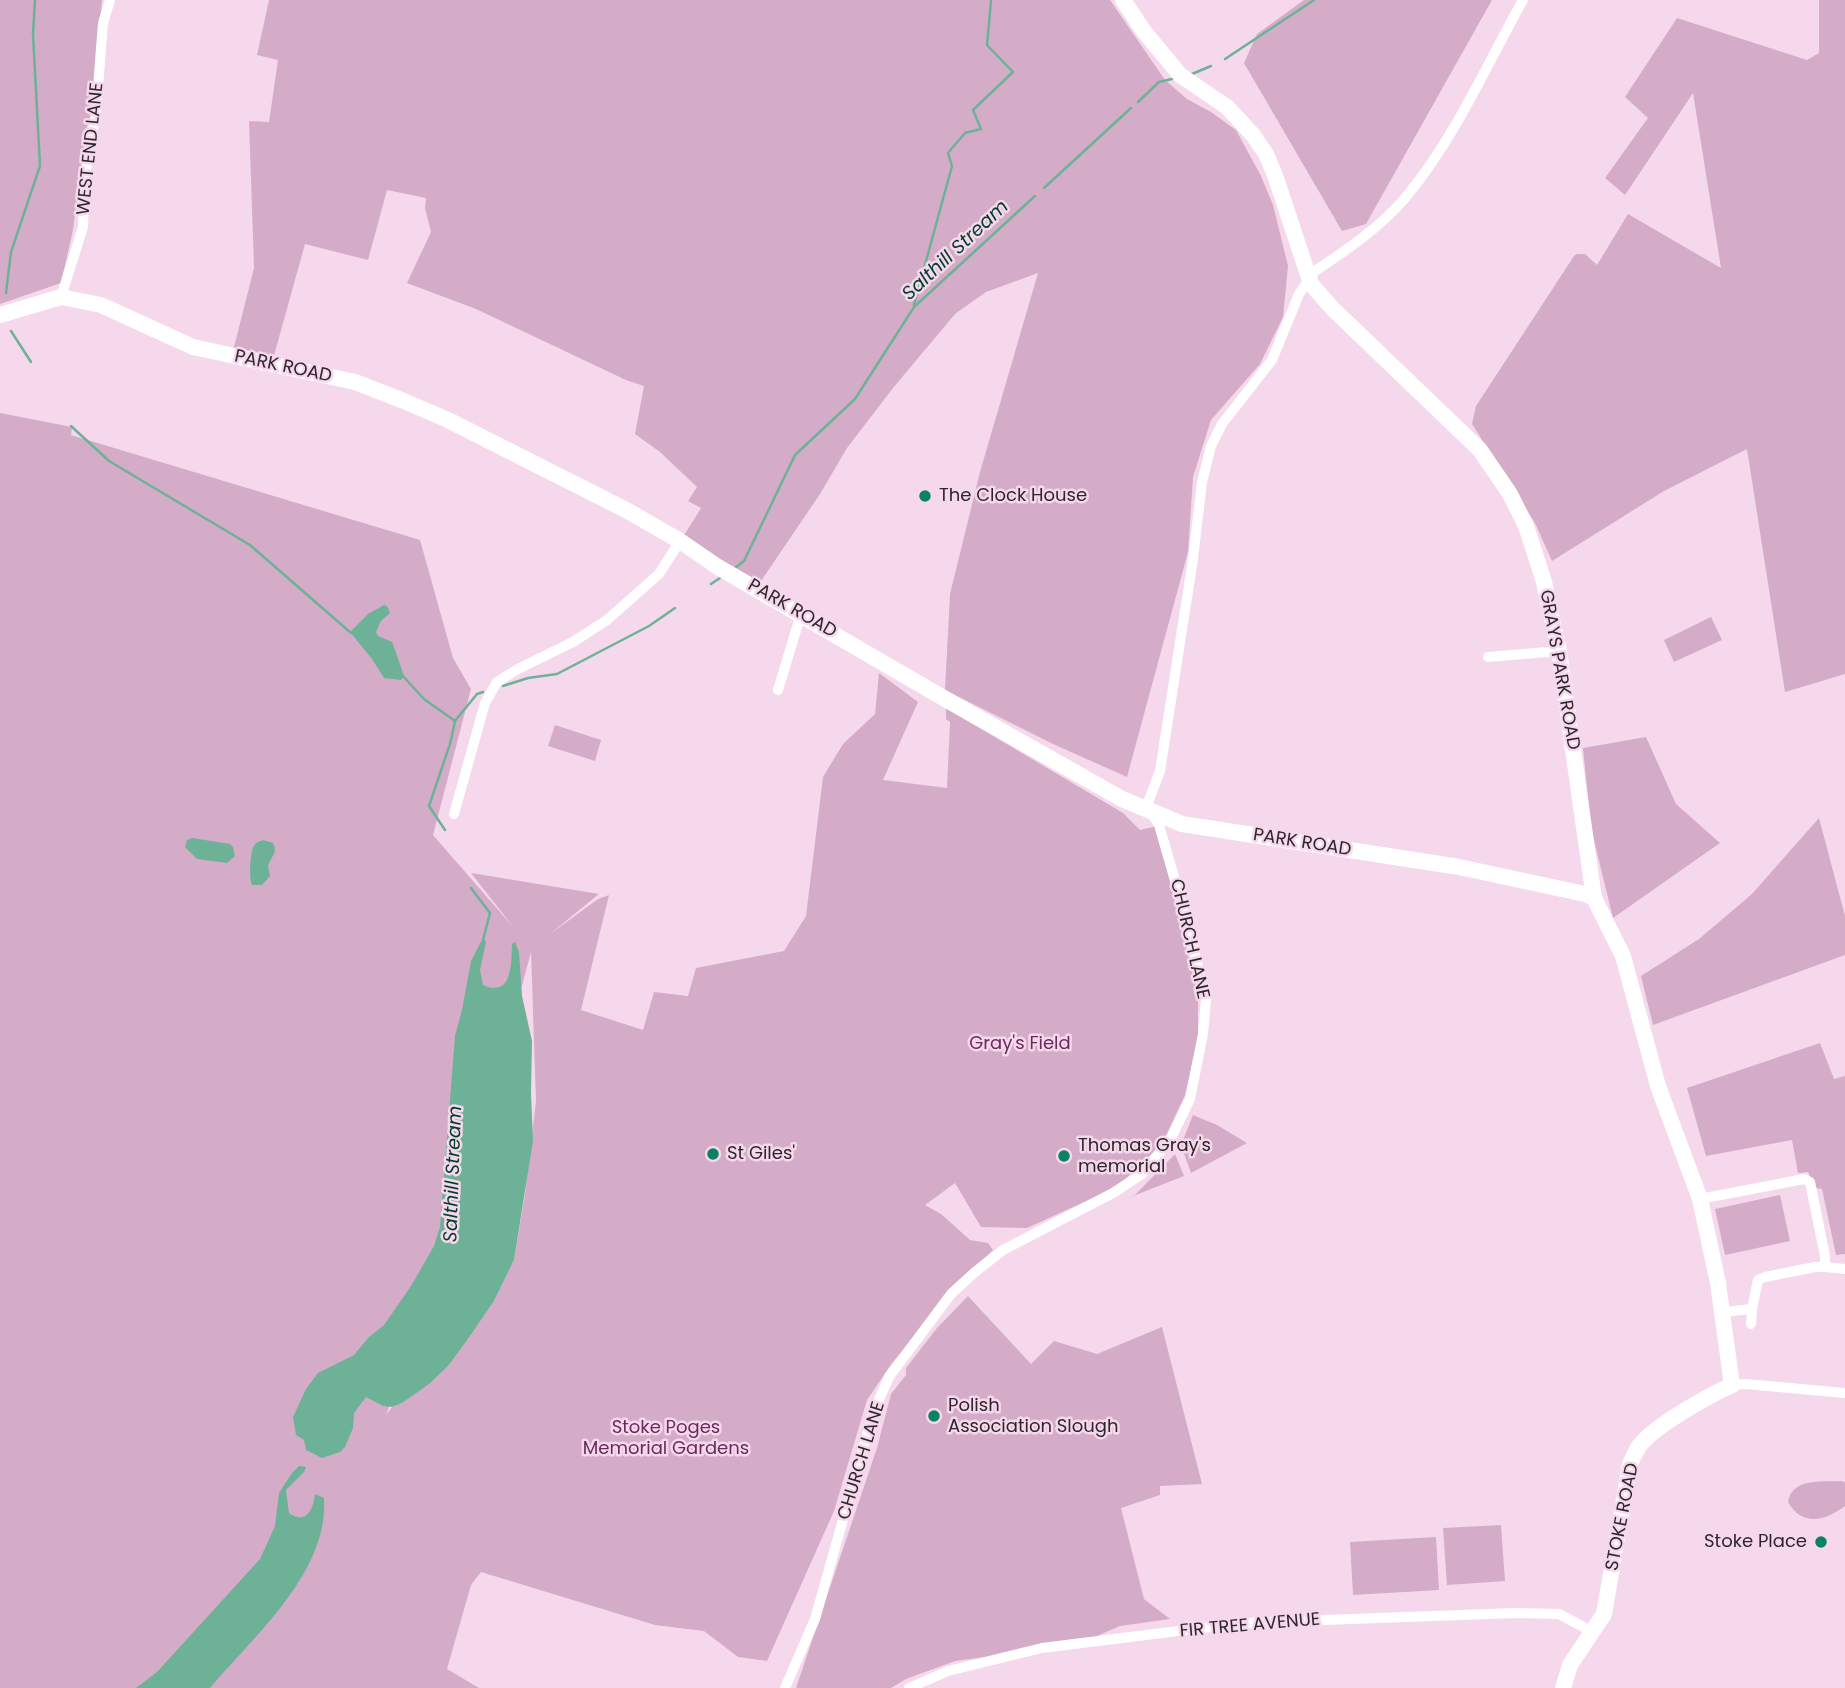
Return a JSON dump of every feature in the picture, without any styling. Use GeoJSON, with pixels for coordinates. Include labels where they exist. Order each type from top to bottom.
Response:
{"type":"FeatureCollection","features":[{"type":"Feature","properties":{"kind":"main road","name":"GRAYS PARK ROAD"},"geometry":{"type":"LineString","coordinates":[[1123,0],[1143,30],[1180,75],[1227,107],[1260,144],[1276,178],[1310,279],[1332,308],[1480,450],[1510,494],[1526,526],[1544,582],[1559,651],[1594,898],[1623,956],[1658,1086],[1700,1199],[1723,1312],[1732,1385]]}},
{"type":"Feature","properties":{"kind":"main road","name":"PARK ROAD"},"geometry":{"type":"LineString","coordinates":[[0,315],[61,297],[101,305],[193,347],[355,382],[404,401],[628,511],[947,701],[1122,799],[1182,824],[1459,867],[1586,894],[1594,898]]}},
{"type":"Feature","properties":{"kind":"main road","name":"STOKE ROAD"},"geometry":{"type":"LineString","coordinates":[[1563,1688],[1570,1665],[1604,1614],[1630,1464],[1640,1445],[1657,1430],[1732,1385]]}},
{"type":"Feature","properties":{"kind":"street","name":"WEST END LANE"},"geometry":{"type":"LineString","coordinates":[[61,297],[83,227],[85,176],[96,113],[103,23],[110,0]]}},
{"type":"Feature","properties":{"kind":"street"},"geometry":{"type":"LineString","coordinates":[[1150,811],[1147,805],[1160,771],[1193,559],[1202,482],[1211,446],[1222,424],[1272,360],[1299,294],[1306,284],[1404,200],[1449,134],[1523,0]]}},
{"type":"Feature","properties":{"kind":"street"},"geometry":{"type":"LineString","coordinates":[[454,814],[485,703],[497,682],[573,642],[607,620],[659,574],[680,541]]}},
{"type":"Feature","properties":{"kind":"street"},"geometry":{"type":"LineString","coordinates":[[778,690],[801,614]]}},
{"type":"Feature","properties":{"kind":"street"},"geometry":{"type":"LineString","coordinates":[[1488,657],[1559,651]]}},
{"type":"Feature","properties":{"kind":"street","name":"CHURCH LANE"},"geometry":{"type":"LineString","coordinates":[[785,1688],[815,1619],[873,1413],[889,1377],[951,1294],[975,1272],[1003,1250],[1113,1193],[1142,1174],[1170,1140],[1190,1099],[1203,1034],[1206,999],[1159,825],[1150,811]]}},
{"type":"Feature","properties":{"kind":"street"},"geometry":{"type":"LineString","coordinates":[[1700,1199],[1804,1179],[1810,1182],[1825,1267]]}},
{"type":"Feature","properties":{"kind":"street"},"geometry":{"type":"LineString","coordinates":[[1751,1324],[1758,1280],[1815,1267],[1845,1269]]}},
{"type":"Feature","properties":{"kind":"street"},"geometry":{"type":"LineString","coordinates":[[1723,1312],[1752,1309]]}},
{"type":"Feature","properties":{"kind":"street"},"geometry":{"type":"LineString","coordinates":[[1732,1385],[1845,1393]]}},
{"type":"Feature","properties":{"kind":"street","name":"FIR TREE AVENUE"},"geometry":{"type":"LineString","coordinates":[[909,1688],[948,1671],[1042,1648],[1242,1623],[1516,1613],[1559,1614],[1593,1632]]}},
{"type":"Feature","properties":{"kind":"green space"},"geometry":{"type":"Polygon","coordinates":[[[0,0],[102,0],[93,111],[86,129],[73,230],[61,283],[0,304],[0,0]]]}},
{"type":"Feature","properties":{"kind":"green space"},"geometry":{"type":"Polygon","coordinates":[[[269,0],[1110,0],[1165,80],[1187,99],[1236,130],[1273,205],[1288,266],[1283,317],[1260,364],[1211,420],[1193,477],[1188,552],[1127,777],[1053,744],[945,690],[950,594],[980,472],[1038,273],[986,292],[955,314],[847,448],[820,494],[759,584],[683,537],[701,508],[688,501],[697,487],[660,452],[635,434],[644,386],[476,309],[407,283],[431,232],[425,208],[426,198],[387,190],[368,260],[305,244],[273,359],[233,351],[254,268],[249,121],[269,122],[278,60],[257,55],[269,0]]]}},
{"type":"Feature","properties":{"kind":"green space"},"geometry":{"type":"Polygon","coordinates":[[[1304,0],[1492,0],[1366,224],[1342,231],[1244,63],[1257,34],[1304,0]]]}},
{"type":"Feature","properties":{"kind":"green space"},"geometry":{"type":"Polygon","coordinates":[[[1819,0],[1845,0],[1845,674],[1785,692],[1747,449],[1664,491],[1552,561],[1535,523],[1472,424],[1476,406],[1574,256],[1585,254],[1597,265],[1628,214],[1721,268],[1693,93],[1625,195],[1605,178],[1648,118],[1625,97],[1677,18],[1807,60],[1819,53],[1819,0]]]}},
{"type":"Feature","properties":{"kind":"green space"},"geometry":{"type":"Polygon","coordinates":[[[0,413],[72,427],[71,435],[420,540],[453,658],[471,689],[433,835],[514,928],[471,873],[599,894],[550,934],[598,899],[609,895],[581,1010],[643,1030],[654,992],[688,996],[696,968],[784,951],[806,916],[823,777],[843,744],[875,714],[879,673],[918,702],[883,780],[947,788],[950,722],[946,719],[946,708],[1123,813],[1140,830],[1157,826],[1198,997],[1198,1039],[1185,1095],[1162,1144],[1117,1187],[1027,1228],[981,1227],[955,1183],[925,1205],[941,1214],[970,1240],[988,1243],[993,1250],[959,1283],[892,1363],[867,1400],[834,1511],[767,1661],[738,1657],[704,1631],[655,1625],[481,1572],[471,1585],[447,1669],[479,1688],[0,1688],[0,413]],[[531,952],[455,1237],[386,1415],[392,1407],[402,1403],[449,1365],[494,1301],[514,1260],[536,1101],[531,952]]]}},
{"type":"Feature","properties":{"kind":"green space"},"geometry":{"type":"Polygon","coordinates":[[[1711,617],[1722,640],[1674,662],[1664,640],[1711,617]]]}},
{"type":"Feature","properties":{"kind":"green space"},"geometry":{"type":"Polygon","coordinates":[[[555,725],[601,740],[595,761],[548,746],[555,725]]]}},
{"type":"Feature","properties":{"kind":"green space"},"geometry":{"type":"Polygon","coordinates":[[[1646,737],[1676,804],[1720,843],[1613,918],[1591,828],[1583,748],[1646,737]]]}},
{"type":"Feature","properties":{"kind":"green space"},"geometry":{"type":"Polygon","coordinates":[[[1819,818],[1845,916],[1845,955],[1653,1025],[1641,976],[1699,939],[1752,894],[1819,818]]]}},
{"type":"Feature","properties":{"kind":"green space"},"geometry":{"type":"Polygon","coordinates":[[[1820,1043],[1834,1079],[1845,1076],[1845,1254],[1836,1255],[1822,1189],[1816,1188],[1808,1172],[1798,1173],[1792,1140],[1706,1156],[1687,1088],[1820,1043]]]}},
{"type":"Feature","properties":{"kind":"green space"},"geometry":{"type":"Polygon","coordinates":[[[1193,1115],[1217,1125],[1247,1143],[1191,1173],[1181,1145],[1193,1115]]]}},
{"type":"Feature","properties":{"kind":"green space"},"geometry":{"type":"Polygon","coordinates":[[[1175,1154],[1184,1176],[1123,1200],[1135,1195],[1175,1154]]]}},
{"type":"Feature","properties":{"kind":"green space"},"geometry":{"type":"Polygon","coordinates":[[[1780,1195],[1790,1241],[1725,1255],[1715,1209],[1780,1195]]]}},
{"type":"Feature","properties":{"kind":"green space"},"geometry":{"type":"Polygon","coordinates":[[[968,1296],[1031,1364],[1054,1341],[1097,1354],[1162,1327],[1202,1484],[1160,1486],[1160,1495],[1121,1508],[1144,1599],[1170,1619],[1120,1626],[1076,1645],[955,1661],[906,1679],[891,1688],[796,1688],[877,1448],[891,1394],[906,1375],[906,1368],[937,1328],[968,1296]]]}},
{"type":"Feature","properties":{"kind":"green space"},"geometry":{"type":"Polygon","coordinates":[[[1845,1482],[1845,1506],[1830,1515],[1807,1518],[1794,1510],[1788,1502],[1791,1494],[1801,1485],[1845,1482]]]}},
{"type":"Feature","properties":{"kind":"green space"},"geometry":{"type":"Polygon","coordinates":[[[1501,1525],[1505,1581],[1447,1585],[1443,1528],[1501,1525]]]}},
{"type":"Feature","properties":{"kind":"green space"},"geometry":{"type":"Polygon","coordinates":[[[1436,1537],[1439,1590],[1353,1595],[1350,1542],[1436,1537]]]}},
{"type":"Feature","properties":{"kind":"water"},"geometry":{"type":"Polygon","coordinates":[[[384,605],[390,613],[381,621],[376,632],[378,636],[392,642],[404,676],[401,680],[384,678],[350,632],[368,614],[384,605]]]}},
{"type":"Feature","properties":{"kind":"water"},"geometry":{"type":"Polygon","coordinates":[[[192,838],[230,844],[235,856],[227,863],[197,859],[185,847],[187,840],[192,838]]]}},
{"type":"Feature","properties":{"kind":"water"},"geometry":{"type":"Polygon","coordinates":[[[263,840],[273,843],[274,847],[268,866],[270,876],[262,885],[252,885],[252,851],[256,843],[263,840]]]}},
{"type":"Feature","properties":{"kind":"water"},"geometry":{"type":"Polygon","coordinates":[[[483,938],[486,942],[480,970],[483,985],[493,988],[500,987],[508,977],[512,944],[515,942],[519,952],[522,996],[532,1041],[533,1141],[514,1260],[494,1301],[449,1365],[429,1384],[392,1407],[383,1406],[366,1397],[354,1413],[353,1428],[345,1447],[340,1452],[322,1458],[306,1450],[304,1440],[296,1435],[293,1417],[306,1389],[318,1373],[354,1355],[369,1337],[384,1325],[434,1246],[440,1227],[455,1036],[471,961],[483,938]]]}},
{"type":"Feature","properties":{"kind":"water"},"geometry":{"type":"Polygon","coordinates":[[[299,1466],[306,1467],[304,1472],[286,1490],[289,1513],[300,1517],[308,1514],[315,1494],[324,1498],[322,1525],[314,1552],[302,1577],[285,1601],[210,1688],[136,1688],[157,1672],[260,1559],[275,1526],[279,1493],[299,1466]]]}},
{"type":"Feature","properties":{"kind":"waterway"},"geometry":{"type":"LineString","coordinates":[[6,293],[11,252],[40,166],[33,34],[35,0]]}},
{"type":"Feature","properties":{"kind":"waterway","name":"Salthill Stream"},"geometry":{"type":"LineString","coordinates":[[1225,59],[1314,0]]}},
{"type":"Feature","properties":{"kind":"waterway"},"geometry":{"type":"LineString","coordinates":[[914,305],[952,166],[948,153],[965,133],[981,129],[973,110],[1013,72],[987,45],[991,1]]}},
{"type":"Feature","properties":{"kind":"waterway","name":"Salthill Stream"},"geometry":{"type":"LineString","coordinates":[[1192,74],[1211,66]]}},
{"type":"Feature","properties":{"kind":"waterway","name":"Salthill Stream"},"geometry":{"type":"LineString","coordinates":[[1138,102],[1159,82],[1172,79]]}},
{"type":"Feature","properties":{"kind":"waterway","name":"Salthill Stream"},"geometry":{"type":"LineString","coordinates":[[1044,188],[1131,108]]}},
{"type":"Feature","properties":{"kind":"waterway","name":"Salthill Stream"},"geometry":{"type":"LineString","coordinates":[[735,568],[744,561],[795,455],[855,399],[914,307],[1035,196]]}},
{"type":"Feature","properties":{"kind":"waterway"},"geometry":{"type":"LineString","coordinates":[[11,331],[31,362]]}},
{"type":"Feature","properties":{"kind":"waterway"},"geometry":{"type":"LineString","coordinates":[[71,426],[109,461],[250,545],[351,633]]}},
{"type":"Feature","properties":{"kind":"waterway","name":"Salthill Stream"},"geometry":{"type":"LineString","coordinates":[[711,584],[720,578]]}},
{"type":"Feature","properties":{"kind":"waterway","name":"Salthill Stream"},"geometry":{"type":"LineString","coordinates":[[503,686],[528,678],[557,674],[649,626],[675,608]]}},
{"type":"Feature","properties":{"kind":"waterway"},"geometry":{"type":"LineString","coordinates":[[402,675],[424,699],[455,721]]}},
{"type":"Feature","properties":{"kind":"waterway","name":"Salthill Stream"},"geometry":{"type":"LineString","coordinates":[[445,830],[429,806],[455,721],[477,694],[483,692]]}},
{"type":"Feature","properties":{"kind":"waterway","name":"Salthill Stream"},"geometry":{"type":"LineString","coordinates":[[471,888],[490,913],[483,940]]}},
{"type":"Feature","properties":{"kind":"place","name":"The Clock House"},"geometry":{"type":"Point","coordinates":[925,496]}},
{"type":"Feature","properties":{"kind":"place","name":"St Giles'"},"geometry":{"type":"Point","coordinates":[713,1154]}},
{"type":"Feature","properties":{"kind":"place","name":"Thomas Gray's memorial"},"geometry":{"type":"Point","coordinates":[1064,1156]}},
{"type":"Feature","properties":{"kind":"place","name":"Polish Association Slough"},"geometry":{"type":"Point","coordinates":[934,1416]}},
{"type":"Feature","properties":{"kind":"place","name":"Stoke Place"},"geometry":{"type":"Point","coordinates":[1821,1542]}},
{"type":"Feature","properties":{"kind":"park label","name":"Gray's Field"},"geometry":{"type":"Point","coordinates":[1020,1044]}},
{"type":"Feature","properties":{"kind":"park label","name":"Stoke Poges Memorial Gardens"},"geometry":{"type":"Point","coordinates":[666,1438]}}]}
